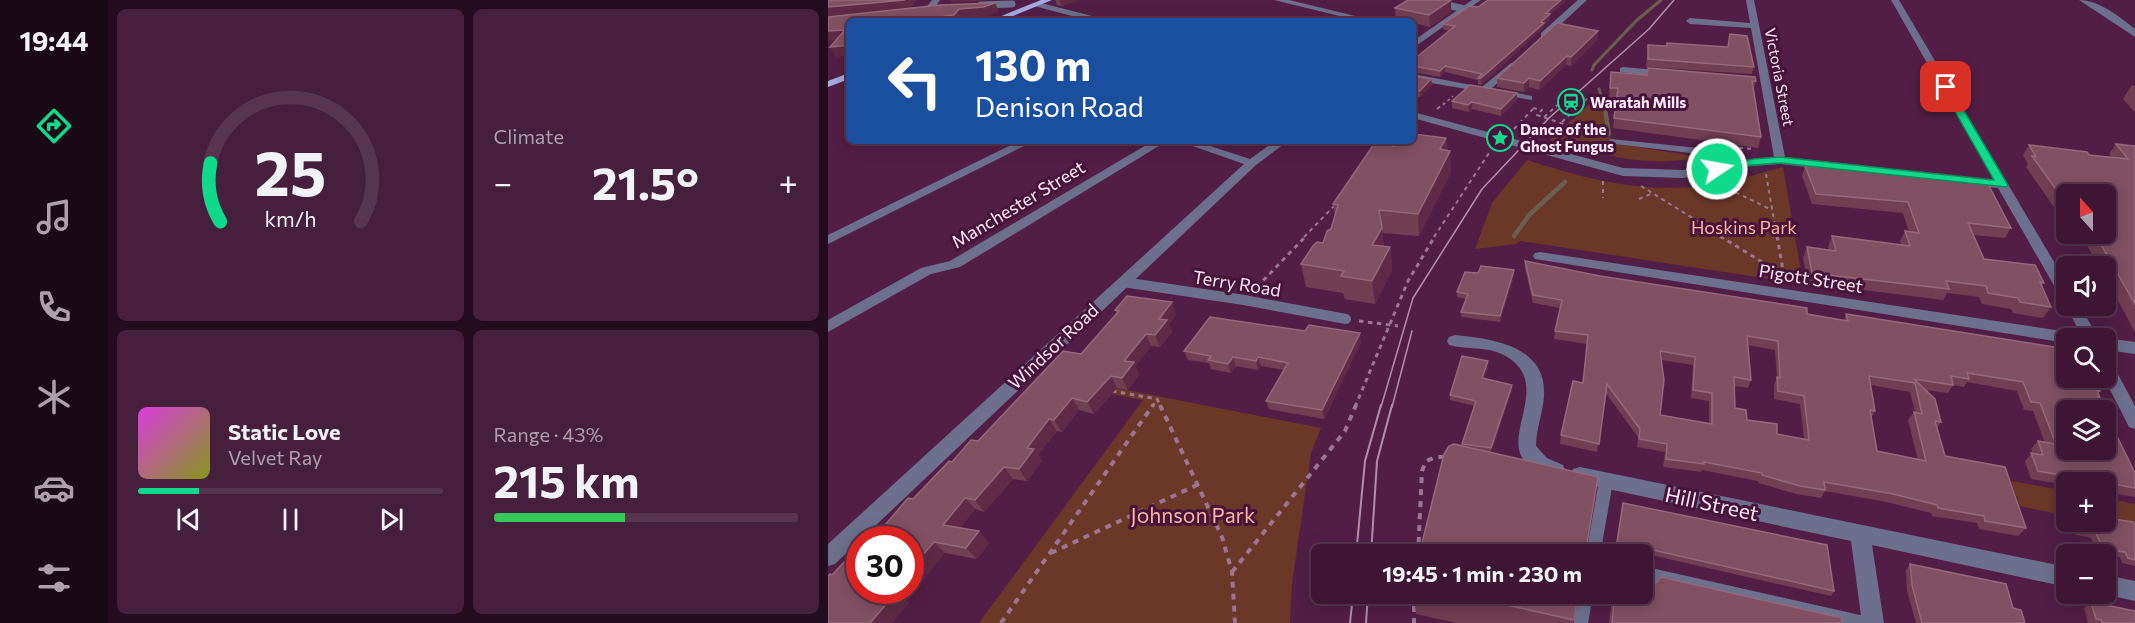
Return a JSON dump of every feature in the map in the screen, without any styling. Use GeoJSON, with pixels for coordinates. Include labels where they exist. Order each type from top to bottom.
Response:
{"type":"FeatureCollection","features":[{"type":"Feature","properties":{"kind":"main road"},"geometry":{"type":"LineString","coordinates":[[1001,18],[1048,0]]}},
{"type":"Feature","properties":{"kind":"main road"},"geometry":{"type":"LineString","coordinates":[[828,84],[846,77]]}},
{"type":"Feature","properties":{"kind":"street"},"geometry":{"type":"LineString","coordinates":[[1278,0],[1359,18]]}},
{"type":"Feature","properties":{"kind":"street"},"geometry":{"type":"LineString","coordinates":[[1416,43],[1477,0]]}},
{"type":"Feature","properties":{"kind":"street"},"geometry":{"type":"LineString","coordinates":[[1534,45],[1583,0]]}},
{"type":"Feature","properties":{"kind":"street","name":"Victoria Street"},"geometry":{"type":"LineString","coordinates":[[1750,0],[1780,160]]}},
{"type":"Feature","properties":{"kind":"street"},"geometry":{"type":"LineString","coordinates":[[1895,0],[2056,277]]}},
{"type":"Feature","properties":{"kind":"street"},"geometry":{"type":"LineString","coordinates":[[2083,0],[2121,22],[2135,34]]}},
{"type":"Feature","properties":{"kind":"street"},"geometry":{"type":"LineString","coordinates":[[906,15],[929,10],[938,4]]}},
{"type":"Feature","properties":{"kind":"street"},"geometry":{"type":"LineString","coordinates":[[1037,4],[1090,18]]}},
{"type":"Feature","properties":{"kind":"street"},"geometry":{"type":"LineString","coordinates":[[1690,21],[1755,26]]}},
{"type":"Feature","properties":{"kind":"street"},"geometry":{"type":"LineString","coordinates":[[1416,31],[1428,34]]}},
{"type":"Feature","properties":{"kind":"street"},"geometry":{"type":"LineString","coordinates":[[1484,90],[1517,60]]}},
{"type":"Feature","properties":{"kind":"street"},"geometry":{"type":"LineString","coordinates":[[1623,70],[1683,75]]}},
{"type":"Feature","properties":{"kind":"street"},"geometry":{"type":"LineString","coordinates":[[1416,78],[1484,90],[1531,103]]}},
{"type":"Feature","properties":{"kind":"street"},"geometry":{"type":"LineString","coordinates":[[1754,81],[1766,82]]}},
{"type":"Feature","properties":{"kind":"street"},"geometry":{"type":"LineString","coordinates":[[1416,116],[1623,172],[1683,174],[1780,160],[2002,185]]}},
{"type":"Feature","properties":{"kind":"street"},"geometry":{"type":"LineString","coordinates":[[1615,141],[1727,154],[1739,165]]}},
{"type":"Feature","properties":{"kind":"street"},"geometry":{"type":"LineString","coordinates":[[828,240],[1022,144]]}},
{"type":"Feature","properties":{"kind":"street","name":"Manchester Street"},"geometry":{"type":"LineString","coordinates":[[828,327],[926,271],[955,264],[1156,144]]}},
{"type":"Feature","properties":{"kind":"street"},"geometry":{"type":"LineString","coordinates":[[1193,144],[1252,163]]}},
{"type":"Feature","properties":{"kind":"street","name":"Windsor Road"},"geometry":{"type":"LineString","coordinates":[[828,556],[1252,163],[1278,144]]}},
{"type":"Feature","properties":{"kind":"street","name":"Pigott Street"},"geometry":{"type":"LineString","coordinates":[[1540,256],[2056,336]]}},
{"type":"Feature","properties":{"kind":"street","name":"Hill Street"},"geometry":{"type":"LineString","coordinates":[[1455,341],[1508,350],[1516,355],[1534,376],[1536,393],[1526,439],[1533,459],[1543,467],[2056,575]]}},
{"type":"Feature","properties":{"kind":"street"},"geometry":{"type":"LineString","coordinates":[[2116,345],[2135,348]]}},
{"type":"Feature","properties":{"kind":"street"},"geometry":{"type":"LineString","coordinates":[[2116,386],[2135,422]]}},
{"type":"Feature","properties":{"kind":"street"},"geometry":{"type":"LineString","coordinates":[[1860,535],[1873,623]]}},
{"type":"Feature","properties":{"kind":"street"},"geometry":{"type":"LineString","coordinates":[[2116,587],[2135,591]]}},
{"type":"Feature","properties":{"kind":"lane"},"geometry":{"type":"LineString","coordinates":[[1424,0],[1465,9]]}},
{"type":"Feature","properties":{"kind":"lane"},"geometry":{"type":"LineString","coordinates":[[976,6],[1012,4]]}},
{"type":"Feature","properties":{"kind":"lane","name":"Terry Road"},"geometry":{"type":"LineString","coordinates":[[1123,282],[1244,300],[1346,319]]}},
{"type":"Feature","properties":{"kind":"lane"},"geometry":{"type":"LineString","coordinates":[[1595,544],[1606,481]]}},
{"type":"Feature","properties":{"kind":"lane"},"geometry":{"type":"LineString","coordinates":[[1653,576],[1864,623]]}},
{"type":"Feature","properties":{"kind":"lane"},"geometry":{"type":"LineString","coordinates":[[1581,623],[1584,604]]}},
{"type":"Feature","properties":{"kind":"path"},"geometry":{"type":"LineString","coordinates":[[1544,117],[1576,88]]}},
{"type":"Feature","properties":{"kind":"path"},"geometry":{"type":"LineString","coordinates":[[1562,122],[1593,93]]}},
{"type":"Feature","properties":{"kind":"path"},"geometry":{"type":"LineString","coordinates":[[1514,129],[1531,103],[1542,110],[1538,115],[1615,141]]}},
{"type":"Feature","properties":{"kind":"path"},"geometry":{"type":"LineString","coordinates":[[1232,572],[1344,430],[1408,281],[1450,210],[1489,153]]}},
{"type":"Feature","properties":{"kind":"path"},"geometry":{"type":"LineString","coordinates":[[1766,170],[1786,294]]}},
{"type":"Feature","properties":{"kind":"path"},"geometry":{"type":"LineString","coordinates":[[1623,172],[1784,276]]}},
{"type":"Feature","properties":{"kind":"path"},"geometry":{"type":"LineString","coordinates":[[1603,198],[1604,179]]}},
{"type":"Feature","properties":{"kind":"path"},"geometry":{"type":"LineString","coordinates":[[1712,181],[1772,210]]}},
{"type":"Feature","properties":{"kind":"path"},"geometry":{"type":"LineString","coordinates":[[1638,199],[1653,193]]}},
{"type":"Feature","properties":{"kind":"path"},"geometry":{"type":"LineString","coordinates":[[1244,300],[1339,202]]}},
{"type":"Feature","properties":{"kind":"path"},"geometry":{"type":"LineString","coordinates":[[1346,319],[1398,326]]}},
{"type":"Feature","properties":{"kind":"path"},"geometry":{"type":"LineString","coordinates":[[1101,389],[1157,399]]}},
{"type":"Feature","properties":{"kind":"path"},"geometry":{"type":"LineString","coordinates":[[1157,399],[1222,537],[1232,572],[1235,623]]}},
{"type":"Feature","properties":{"kind":"path"},"geometry":{"type":"LineString","coordinates":[[1000,623],[1157,399]]}},
{"type":"Feature","properties":{"kind":"path"},"geometry":{"type":"LineString","coordinates":[[1419,544],[1422,471],[1426,461],[1436,457],[1448,457]]}},
{"type":"Feature","properties":{"kind":"path"},"geometry":{"type":"LineString","coordinates":[[1050,553],[1199,484]]}},
{"type":"Feature","properties":{"kind":"path"},"geometry":{"type":"LineString","coordinates":[[1414,604],[1414,623]]}},
{"type":"Feature","properties":{"kind":"green space"},"geometry":{"type":"Polygon","coordinates":[[[1596,98],[1605,116],[1606,134],[1618,144],[1706,158],[1674,161],[1628,159],[1550,140],[1596,98]]]}},
{"type":"Feature","properties":{"kind":"green space","name":"Hoskins Park"},"geometry":{"type":"Polygon","coordinates":[[[1527,160],[1599,180],[1671,188],[1729,182],[1783,167],[1803,284],[1521,241],[1516,244],[1475,249],[1492,203],[1527,160]]]}},
{"type":"Feature","properties":{"kind":"green space","name":"Johnson Park"},"geometry":{"type":"Polygon","coordinates":[[[1050,375],[1321,428],[1311,453],[1292,583],[1290,623],[979,623],[1143,400],[1044,381],[1050,375]]]}},
{"type":"Feature","properties":{"kind":"green space"},"geometry":{"type":"Polygon","coordinates":[[[2011,481],[2056,489],[2056,514],[2020,506],[2011,481]]]}},
{"type":"Feature","properties":{"kind":"green space"},"geometry":{"type":"Polygon","coordinates":[[[2116,500],[2135,504],[2135,529],[2116,524],[2116,500]]]}},
{"type":"Feature","properties":{"kind":"building"},"geometry":{"type":"Polygon","coordinates":[[[828,0],[905,0],[828,7],[828,0]]]}},
{"type":"Feature","properties":{"kind":"building"},"geometry":{"type":"Polygon","coordinates":[[[1408,0],[1451,0],[1429,15],[1395,8],[1408,0]]]}},
{"type":"Feature","properties":{"kind":"building"},"geometry":{"type":"Polygon","coordinates":[[[1488,0],[1561,0],[1546,13],[1550,14],[1541,22],[1544,23],[1481,78],[1478,78],[1482,74],[1445,66],[1440,71],[1416,67],[1416,58],[1455,26],[1443,24],[1470,6],[1478,7],[1488,0]]]}},
{"type":"Feature","properties":{"kind":"building"},"geometry":{"type":"Polygon","coordinates":[[[995,3],[983,7],[959,9],[954,15],[943,18],[846,18],[846,45],[830,47],[845,30],[828,31],[828,17],[940,5],[995,3]]]}},
{"type":"Feature","properties":{"kind":"building"},"geometry":{"type":"Polygon","coordinates":[[[1557,23],[1598,31],[1571,57],[1567,56],[1540,81],[1529,78],[1524,83],[1497,78],[1557,23]]]}},
{"type":"Feature","properties":{"kind":"building"},"geometry":{"type":"Polygon","coordinates":[[[1730,34],[1747,36],[1754,67],[1648,59],[1648,45],[1667,46],[1667,43],[1728,47],[1730,34]]]}},
{"type":"Feature","properties":{"kind":"building"},"geometry":{"type":"Polygon","coordinates":[[[1648,68],[1755,77],[1756,81],[1752,81],[1761,137],[1614,118],[1618,88],[1610,88],[1611,72],[1647,75],[1648,68]]]}},
{"type":"Feature","properties":{"kind":"building"},"geometry":{"type":"Polygon","coordinates":[[[1416,76],[1431,79],[1420,91],[1416,90],[1416,76]]]}},
{"type":"Feature","properties":{"kind":"building"},"geometry":{"type":"Polygon","coordinates":[[[1470,85],[1517,93],[1501,109],[1472,102],[1468,105],[1452,101],[1470,85]]]}},
{"type":"Feature","properties":{"kind":"building"},"geometry":{"type":"Polygon","coordinates":[[[1416,134],[1446,138],[1440,149],[1450,151],[1418,214],[1379,210],[1382,228],[1372,245],[1390,247],[1372,281],[1341,276],[1344,271],[1301,264],[1317,242],[1323,243],[1327,231],[1331,229],[1338,205],[1333,204],[1374,144],[1394,146],[1395,144],[1416,144],[1416,134]]]}},
{"type":"Feature","properties":{"kind":"building"},"geometry":{"type":"Polygon","coordinates":[[[2116,144],[2135,146],[2135,304],[2116,271],[2116,256],[2108,256],[2101,244],[2116,244],[2116,184],[2056,184],[2056,190],[2032,156],[2036,157],[2029,145],[2128,159],[2116,144]]]}},
{"type":"Feature","properties":{"kind":"building"},"geometry":{"type":"Polygon","coordinates":[[[1805,166],[1987,182],[2011,228],[1968,223],[1984,259],[2035,265],[2044,283],[2040,282],[2051,307],[2020,302],[2018,298],[1988,293],[1986,286],[1946,281],[1949,289],[1812,273],[1807,247],[1836,251],[1832,236],[1910,246],[1905,231],[1919,233],[1908,202],[1816,194],[1805,166]]]}},
{"type":"Feature","properties":{"kind":"building"},"geometry":{"type":"Polygon","coordinates":[[[1525,261],[1600,276],[1807,308],[1807,314],[1848,321],[1846,314],[2056,347],[2056,388],[2099,388],[2100,391],[2097,390],[2100,398],[2098,397],[2100,400],[2056,400],[2056,444],[2040,403],[2031,402],[2023,382],[1967,373],[1969,379],[1951,376],[1953,385],[1914,379],[1935,399],[1941,422],[1935,421],[1945,456],[2005,467],[2026,528],[1985,521],[1984,516],[1938,508],[1937,505],[1893,494],[1824,482],[1825,490],[1800,486],[1762,475],[1762,473],[1704,462],[1704,464],[1666,459],[1667,444],[1639,439],[1640,429],[1607,384],[1599,444],[1561,435],[1573,381],[1583,383],[1588,335],[1555,331],[1562,300],[1533,295],[1525,261]],[[1747,336],[1751,380],[1734,377],[1735,408],[1746,410],[1747,420],[1777,424],[1777,434],[1809,440],[1804,396],[1778,391],[1777,377],[1780,378],[1778,341],[1747,336]],[[1660,351],[1664,380],[1660,415],[1712,424],[1712,393],[1693,390],[1695,357],[1660,351]],[[1869,376],[1875,411],[1870,410],[1877,451],[1926,461],[1914,412],[1922,414],[1915,383],[1869,376]]]}},
{"type":"Feature","properties":{"kind":"building"},"geometry":{"type":"Polygon","coordinates":[[[1481,266],[1514,270],[1500,316],[1461,312],[1468,294],[1457,292],[1465,272],[1478,273],[1481,266]]]}},
{"type":"Feature","properties":{"kind":"building"},"geometry":{"type":"Polygon","coordinates":[[[1127,296],[1172,302],[1159,319],[1167,320],[1155,335],[1146,334],[1124,361],[1134,362],[1122,378],[1111,376],[1087,402],[1072,398],[1054,420],[1049,419],[1027,448],[1034,449],[1019,469],[1004,467],[975,500],[965,498],[943,525],[979,531],[966,548],[934,542],[924,554],[924,526],[884,526],[908,498],[913,499],[949,461],[952,462],[971,440],[978,441],[1063,351],[1081,354],[1119,311],[1115,310],[1127,296]]]}},
{"type":"Feature","properties":{"kind":"building"},"geometry":{"type":"Polygon","coordinates":[[[1210,317],[1305,331],[1309,325],[1360,333],[1322,410],[1266,401],[1288,363],[1258,357],[1256,361],[1233,357],[1228,364],[1208,360],[1211,356],[1184,351],[1210,317]]]}},
{"type":"Feature","properties":{"kind":"building"},"geometry":{"type":"Polygon","coordinates":[[[1462,356],[1488,361],[1482,378],[1512,385],[1491,448],[1462,444],[1476,401],[1450,395],[1462,356]]]}},
{"type":"Feature","properties":{"kind":"building"},"geometry":{"type":"Polygon","coordinates":[[[2116,434],[2135,473],[2135,488],[2116,485],[2116,472],[2056,472],[2056,474],[2038,471],[2031,453],[2043,455],[2038,441],[2056,444],[2056,460],[2116,460],[2116,434]]]}},
{"type":"Feature","properties":{"kind":"building"},"geometry":{"type":"Polygon","coordinates":[[[1454,444],[1598,477],[1587,544],[1422,544],[1444,454],[1449,446],[1454,444]]]}},
{"type":"Feature","properties":{"kind":"building"},"geometry":{"type":"Polygon","coordinates":[[[1623,503],[1827,545],[1834,591],[1653,550],[1653,544],[1617,542],[1623,503]]]}},
{"type":"Feature","properties":{"kind":"building"},"geometry":{"type":"Polygon","coordinates":[[[2116,519],[2133,522],[2135,525],[2135,560],[2128,558],[2125,552],[2116,551],[2116,544],[2101,544],[2096,533],[2091,532],[2116,532],[2116,519]]]}},
{"type":"Feature","properties":{"kind":"building"},"geometry":{"type":"Polygon","coordinates":[[[846,560],[846,604],[887,604],[870,623],[828,623],[828,576],[832,575],[846,560]]]}},
{"type":"Feature","properties":{"kind":"building"},"geometry":{"type":"Polygon","coordinates":[[[1910,564],[2006,584],[2013,608],[2021,610],[2025,623],[1922,623],[1912,585],[1910,564]]]}},
{"type":"Feature","properties":{"kind":"building"},"geometry":{"type":"Polygon","coordinates":[[[1661,577],[1842,618],[1841,623],[1612,623],[1614,604],[1653,604],[1653,584],[1661,577]]]}},
{"type":"Feature","properties":{"kind":"building"},"geometry":{"type":"Polygon","coordinates":[[[1502,604],[1576,604],[1574,620],[1502,604]]]}},
{"type":"Feature","properties":{"kind":"building"},"geometry":{"type":"Polygon","coordinates":[[[2092,604],[2135,611],[2135,623],[2102,623],[2101,620],[2096,619],[2092,604]]]}},
{"type":"Feature","properties":{"kind":"waterway"},"geometry":{"type":"LineString","coordinates":[[1592,70],[1594,65],[1636,21],[1661,0]]}},
{"type":"Feature","properties":{"kind":"waterway"},"geometry":{"type":"LineString","coordinates":[[1599,89],[1604,105]]}},
{"type":"Feature","properties":{"kind":"waterway"},"geometry":{"type":"LineString","coordinates":[[1604,103],[1609,134]]}},
{"type":"Feature","properties":{"kind":"waterway"},"geometry":{"type":"LineString","coordinates":[[1514,236],[1530,214],[1565,182]]}},
{"type":"Feature","properties":{"kind":"tram line"},"geometry":{"type":"LineString","coordinates":[[1381,407],[1413,298],[1482,189],[1549,118],[1649,29],[1674,0]]}},
{"type":"Feature","properties":{"kind":"tram line"},"geometry":{"type":"LineString","coordinates":[[1392,407],[1412,331]]}},
{"type":"Feature","properties":{"kind":"tram line"},"geometry":{"type":"LineString","coordinates":[[1357,544],[1365,461],[1381,405]]}},
{"type":"Feature","properties":{"kind":"tram line"},"geometry":{"type":"LineString","coordinates":[[1372,544],[1377,461],[1392,405]]}},
{"type":"Feature","properties":{"kind":"tram line"},"geometry":{"type":"LineString","coordinates":[[1350,623],[1352,604]]}},
{"type":"Feature","properties":{"kind":"tram line"},"geometry":{"type":"LineString","coordinates":[[1366,623],[1367,604]]}},
{"type":"Feature","properties":{"kind":"place","name":"Waratah Mills"},"geometry":{"type":"Point","coordinates":[1571,102]}},
{"type":"Feature","properties":{"kind":"place","name":"Dance of the Ghost Fungus"},"geometry":{"type":"Point","coordinates":[1500,138]}},
{"type":"Feature","properties":{"kind":"route"},"geometry":{"type":"LineString","coordinates":[[1717,169],[1766,160],[1780,160],[2002,185],[1946,87]]}}]}
